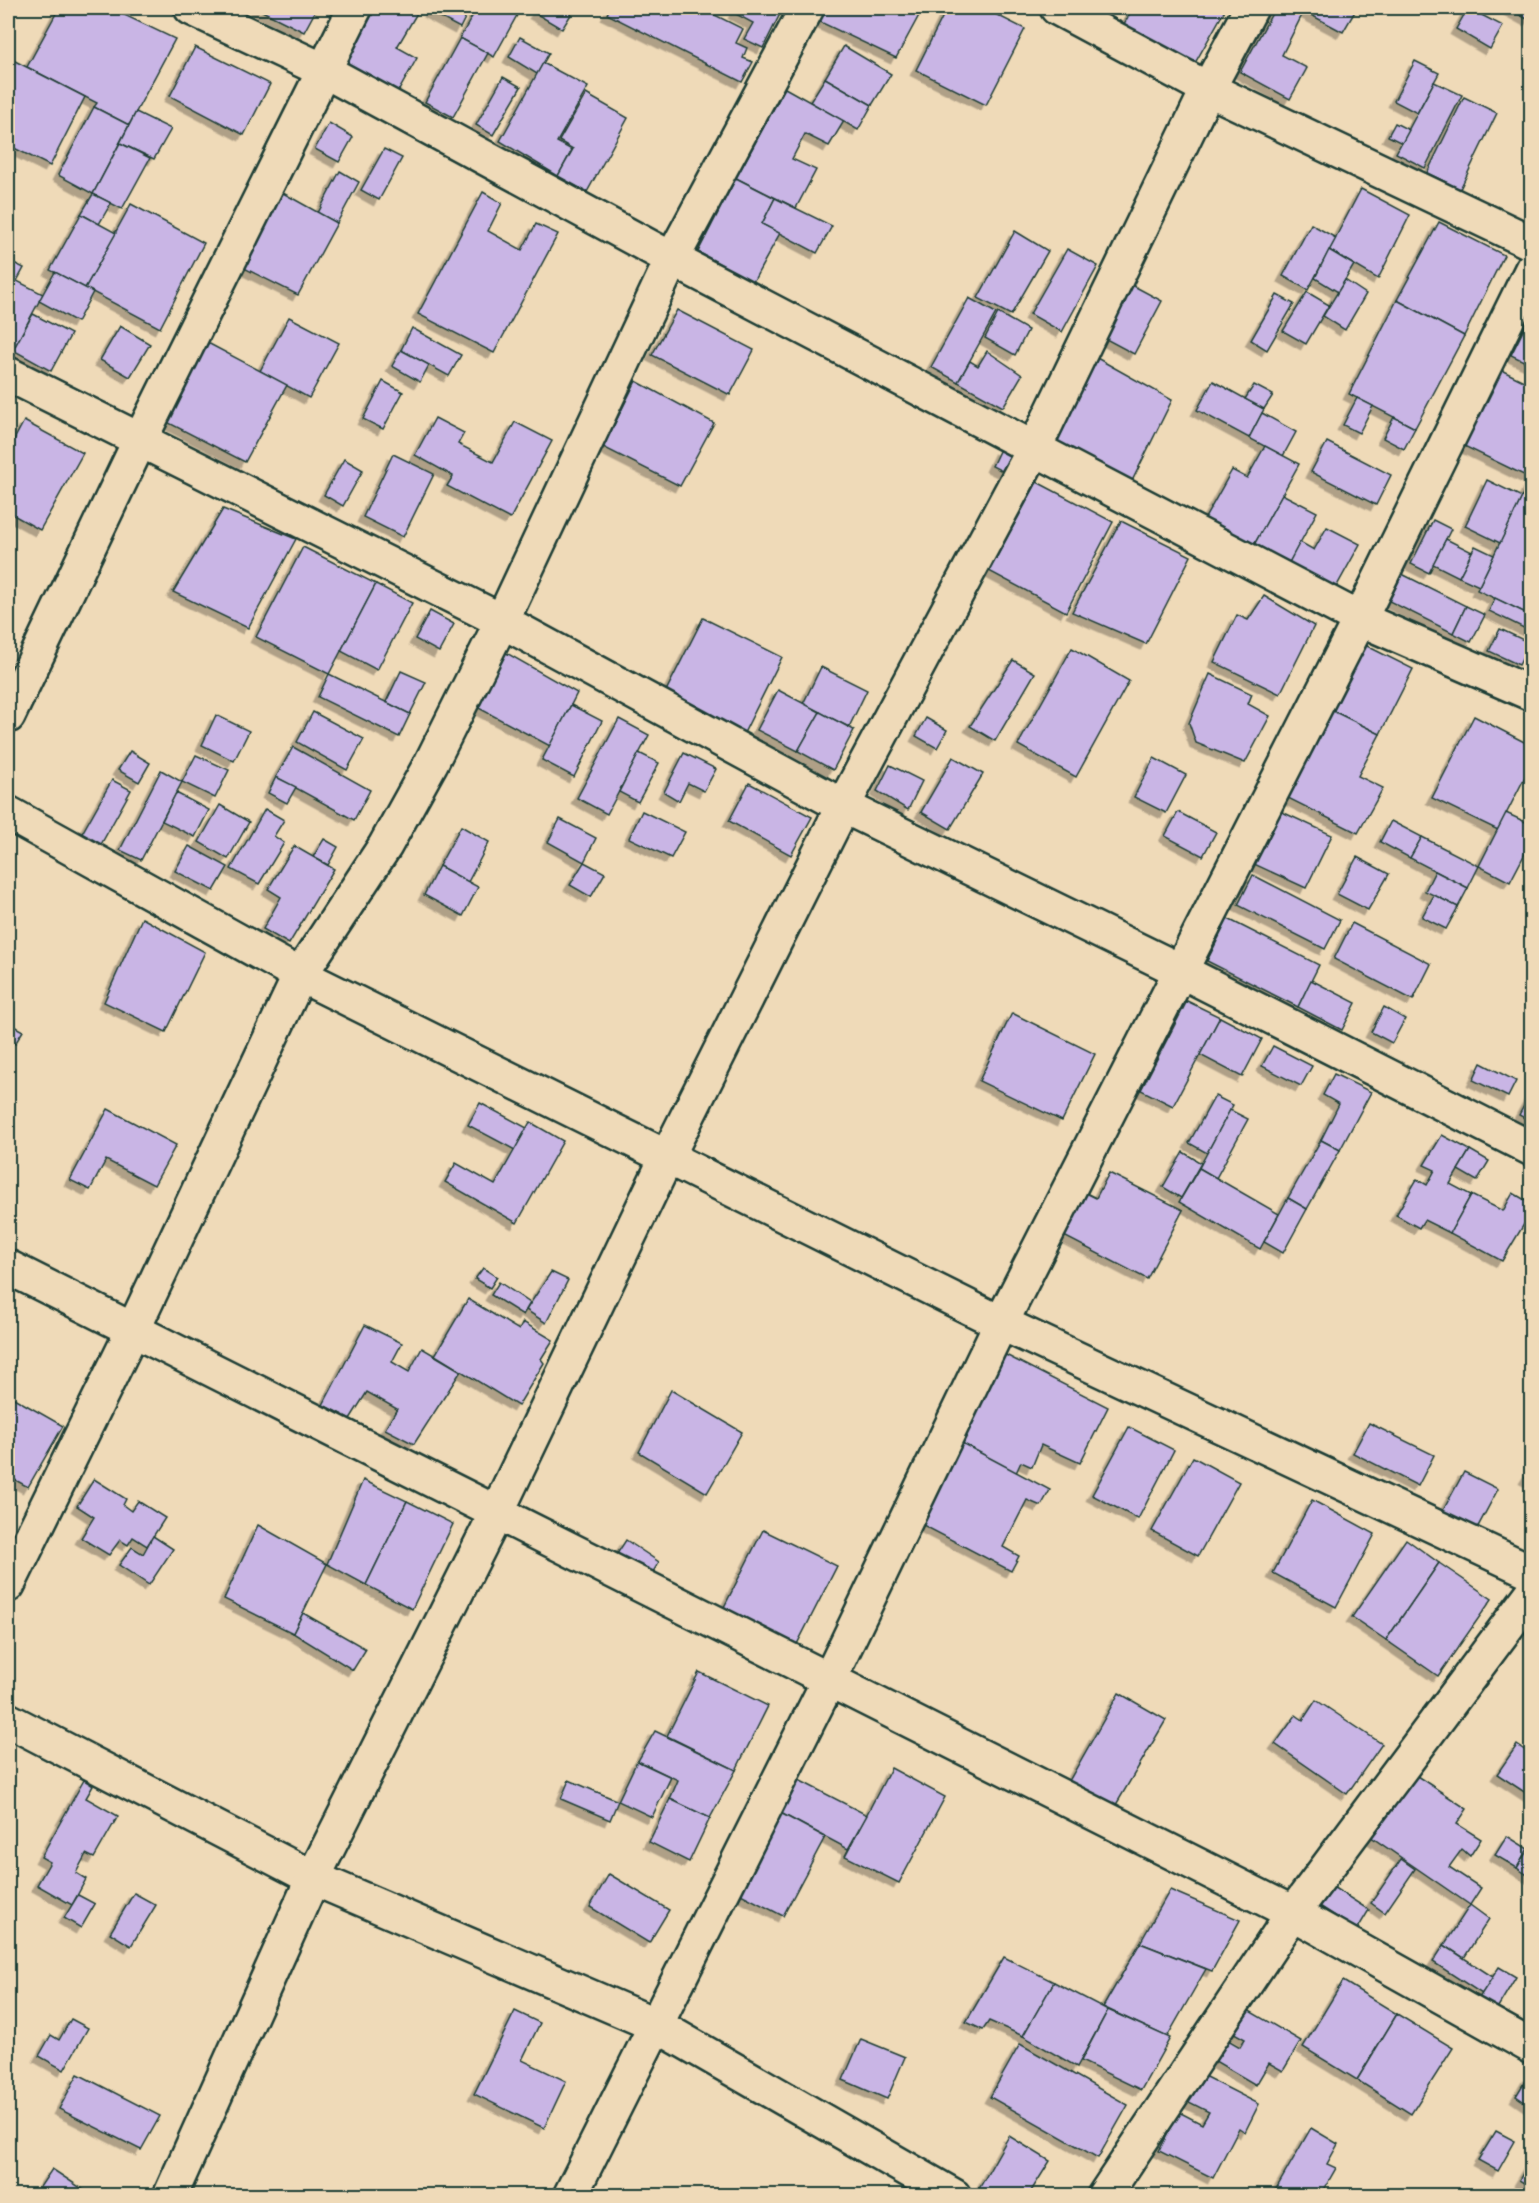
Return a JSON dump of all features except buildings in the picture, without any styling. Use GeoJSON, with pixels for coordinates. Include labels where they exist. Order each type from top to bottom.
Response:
{"type":"FeatureCollection","features":[{"type":"Feature","properties":{"kind":"street"},"geometry":{"type":"LineString","coordinates":[[191,8],[323,70],[672,260],[1360,619],[1532,694]]}},
{"type":"Feature","properties":{"kind":"street"},"geometry":{"type":"LineString","coordinates":[[8,716],[140,440],[355,8]]}},
{"type":"Feature","properties":{"kind":"street"},"geometry":{"type":"LineString","coordinates":[[8,1585],[133,1330],[300,975],[405,813],[502,621],[672,260],[807,8]]}},
{"type":"Feature","properties":{"kind":"street"},"geometry":{"type":"LineString","coordinates":[[1057,8],[1208,89],[1532,243]]}},
{"type":"Feature","properties":{"kind":"street"},"geometry":{"type":"LineString","coordinates":[[170,2196],[312,1878],[497,1512],[667,1157],[843,806],[1034,449],[1208,89],[1251,8]]}},
{"type":"Feature","properties":{"kind":"street"},"geometry":{"type":"LineString","coordinates":[[570,2196],[830,1678],[1001,1323],[1360,619],[1532,269]]}},
{"type":"Feature","properties":{"kind":"street"},"geometry":{"type":"LineString","coordinates":[[8,374],[502,621],[843,806],[1181,971],[1532,1149]]}},
{"type":"Feature","properties":{"kind":"street"},"geometry":{"type":"LineString","coordinates":[[8,813],[300,975],[1001,1323],[1532,1572]]}},
{"type":"Feature","properties":{"kind":"street"},"geometry":{"type":"LineString","coordinates":[[8,1267],[830,1678],[1293,1913],[1532,2047]]}},
{"type":"Feature","properties":{"kind":"street"},"geometry":{"type":"LineString","coordinates":[[1104,2196],[1293,1913],[1532,1593]]}},
{"type":"Feature","properties":{"kind":"street"},"geometry":{"type":"LineString","coordinates":[[8,1720],[312,1878],[656,2025],[954,2196]]}}]}
